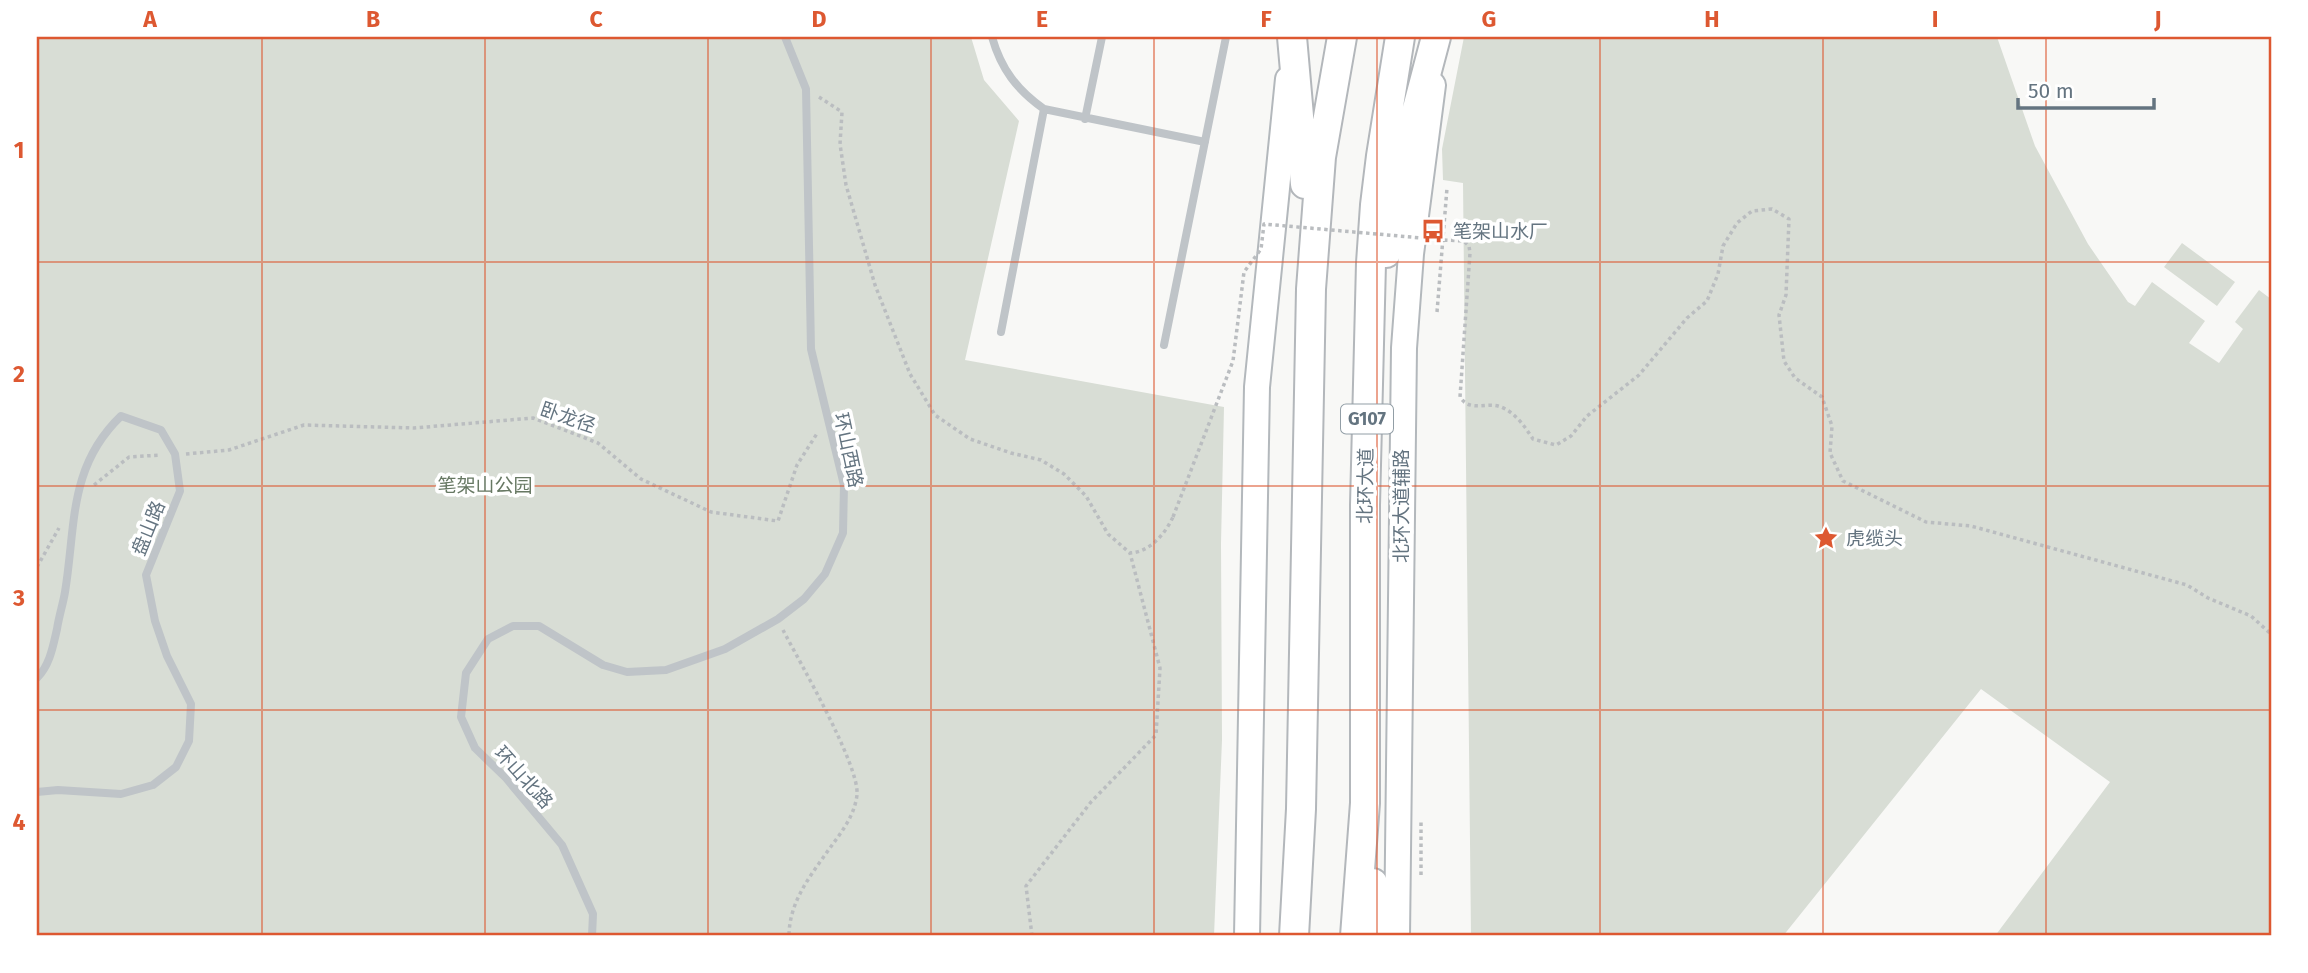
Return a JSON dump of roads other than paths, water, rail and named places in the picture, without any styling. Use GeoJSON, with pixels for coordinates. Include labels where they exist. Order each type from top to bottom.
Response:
{"type":"FeatureCollection","features":[{"type":"Feature","properties":{"kind":"highway"},"geometry":{"type":"LineString","coordinates":[[1292,37],[1301,125],[1311,289]]}},
{"type":"Feature","properties":{"kind":"highway"},"geometry":{"type":"LineString","coordinates":[[1294,936],[1301,809],[1311,289],[1321,158],[1342,37]]}},
{"type":"Feature","properties":{"kind":"highway","name":"北环大道"},"geometry":{"type":"LineString","coordinates":[[1355,936],[1365,803],[1365,505],[1375,205],[1388,101],[1400,37]]}},
{"type":"Feature","properties":{"kind":"highway"},"geometry":{"type":"LineString","coordinates":[[1368,360],[1414,120],[1438,37]]}},
{"type":"Feature","properties":{"kind":"highway"},"geometry":{"type":"LineString","coordinates":[[1365,803],[1378,936]]}},
{"type":"Feature","properties":{"kind":"main road"},"geometry":{"type":"LineString","coordinates":[[1247,936],[1257,387],[1292,37]]}},
{"type":"Feature","properties":{"kind":"main road","name":"北环大道辅路"},"geometry":{"type":"LineString","coordinates":[[1397,936],[1404,348],[1411,254],[1438,37]]}},
{"type":"Feature","properties":{"kind":"lane","name":"环山西路"},"geometry":{"type":"LineString","coordinates":[[488,639],[513,626],[539,626],[603,665],[627,673],[666,670],[725,649],[778,619],[804,599],[825,574],[843,533],[844,485],[811,349],[806,89],[786,37]]}},
{"type":"Feature","properties":{"kind":"lane"},"geometry":{"type":"LineString","coordinates":[[992,37],[999,60],[1029,98],[1044,109],[1205,142]]}},
{"type":"Feature","properties":{"kind":"lane"},"geometry":{"type":"LineString","coordinates":[[1085,119],[1102,37]]}},
{"type":"Feature","properties":{"kind":"lane"},"geometry":{"type":"LineString","coordinates":[[1164,345],[1226,37]]}},
{"type":"Feature","properties":{"kind":"lane"},"geometry":{"type":"LineString","coordinates":[[1001,332],[1044,109]]}},
{"type":"Feature","properties":{"kind":"lane","name":"盘山路"},"geometry":{"type":"LineString","coordinates":[[37,678],[45,670],[65,592],[75,500],[89,459],[103,433],[121,416],[161,430],[175,454],[180,491],[146,575],[155,621],[167,656],[191,704],[189,741],[176,767],[153,785],[121,794],[58,790],[37,792]]}},
{"type":"Feature","properties":{"kind":"lane","name":"环山北路"},"geometry":{"type":"LineString","coordinates":[[488,639],[466,673],[461,717],[475,748],[506,778],[562,845],[593,914],[592,936]]}},
{"type":"Feature","properties":{"kind":"place","name":"笔架山水厂"},"geometry":{"type":"Point","coordinates":[1433,231]}},
{"type":"Feature","properties":{"kind":"place","name":"虎缆头"},"geometry":{"type":"Point","coordinates":[1826,538]}},
{"type":"Feature","properties":{"kind":"park label","name":"笔架山公园"},"geometry":{"type":"Point","coordinates":[485,485]}}]}
